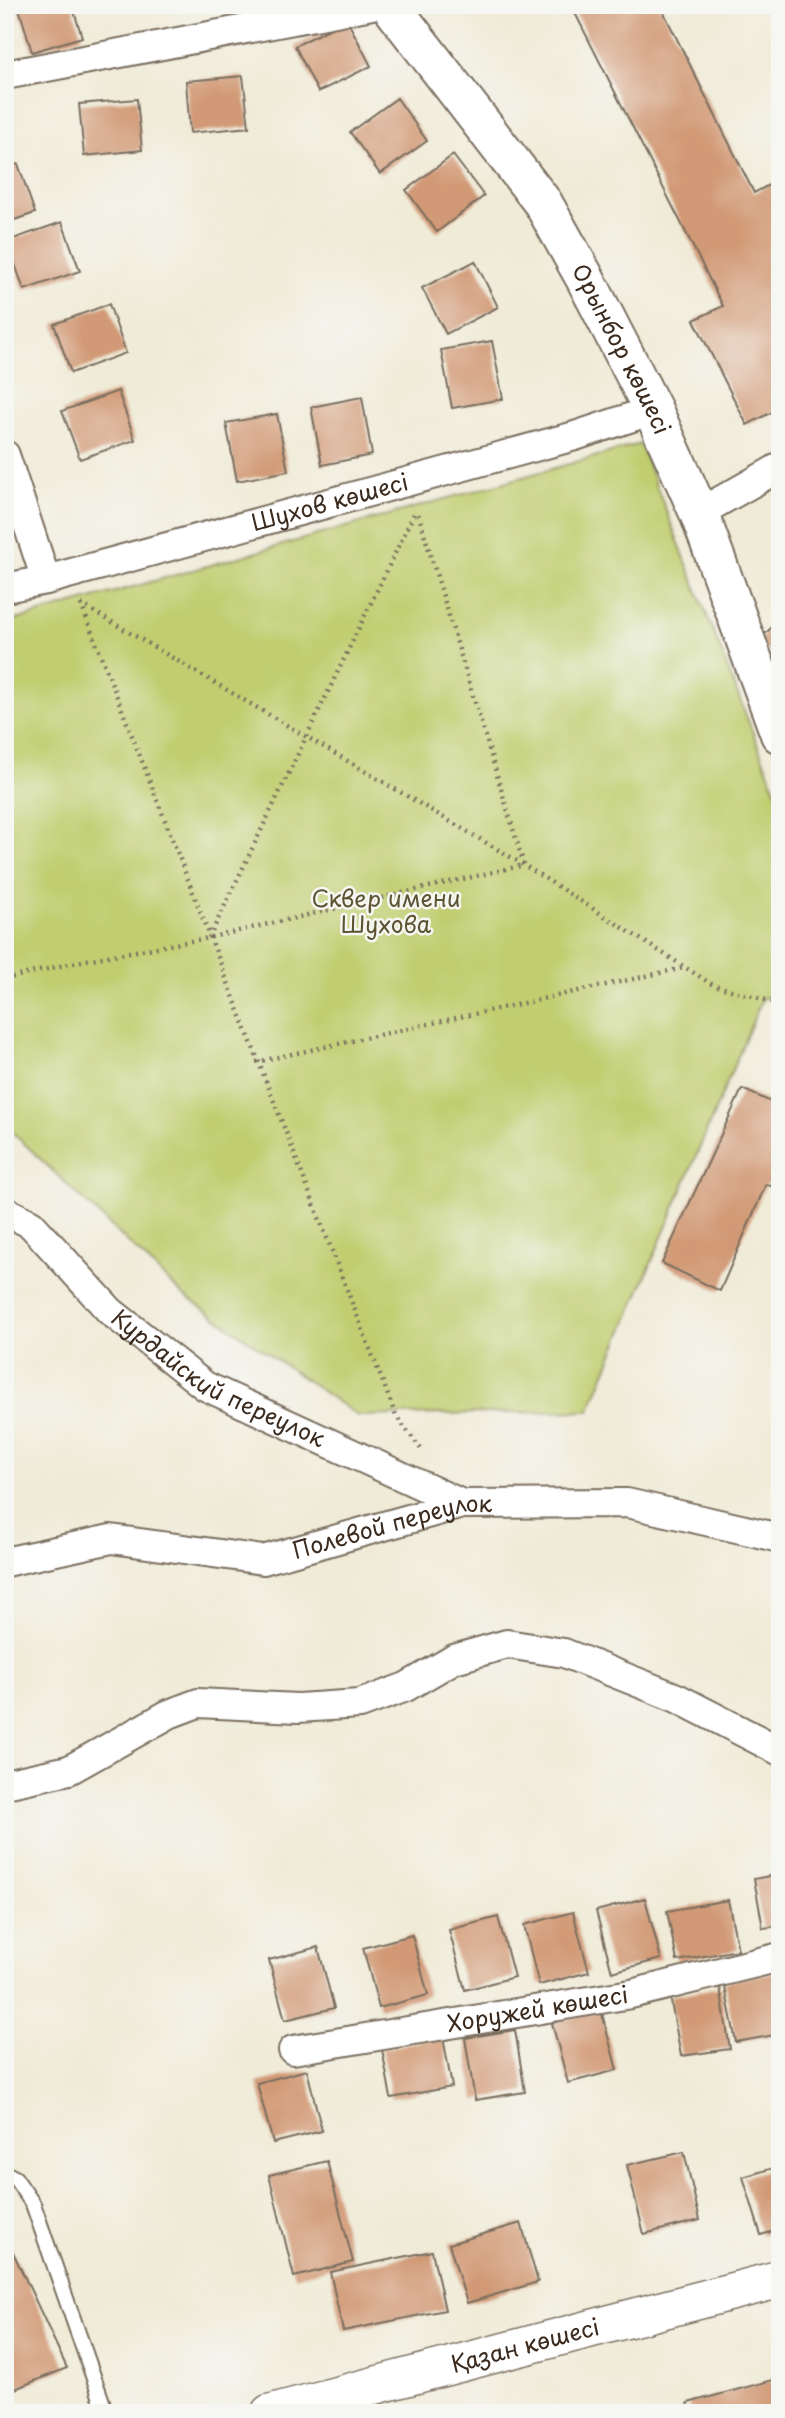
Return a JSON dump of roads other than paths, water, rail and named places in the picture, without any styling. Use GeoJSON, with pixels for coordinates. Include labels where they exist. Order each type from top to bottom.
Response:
{"type":"FeatureCollection","features":[{"type":"Feature","properties":{"kind":"main road","name":"Орынбор көшесі"},"geometry":{"type":"LineString","coordinates":[[390,5],[543,203],[653,410],[699,513],[780,734]]}},
{"type":"Feature","properties":{"kind":"street"},"geometry":{"type":"LineString","coordinates":[[5,75],[372,5]]}},
{"type":"Feature","properties":{"kind":"street","name":"Шухов көшесі"},"geometry":{"type":"LineString","coordinates":[[5,588],[46,580],[575,436],[653,410]]}},
{"type":"Feature","properties":{"kind":"street"},"geometry":{"type":"LineString","coordinates":[[5,455],[46,580]]}},
{"type":"Feature","properties":{"kind":"street"},"geometry":{"type":"LineString","coordinates":[[699,513],[780,467]]}},
{"type":"Feature","properties":{"kind":"street","name":"Курдайский переулок"},"geometry":{"type":"LineString","coordinates":[[5,1211],[31,1224],[110,1311],[205,1385],[463,1504]]}},
{"type":"Feature","properties":{"kind":"street","name":"Полевой переулок"},"geometry":{"type":"LineString","coordinates":[[5,1562],[111,1539],[263,1560],[463,1504],[627,1503],[780,1538]]}},
{"type":"Feature","properties":{"kind":"street"},"geometry":{"type":"LineString","coordinates":[[5,1784],[69,1770],[169,1714],[198,1703],[298,1707],[360,1704],[406,1687],[454,1659],[507,1644],[564,1653],[677,1698],[780,1751]]}},
{"type":"Feature","properties":{"kind":"street","name":"Хоружей көшесі"},"geometry":{"type":"LineString","coordinates":[[293,2050],[631,1994],[780,1957]]}},
{"type":"Feature","properties":{"kind":"street","name":"Қазан көшесі"},"geometry":{"type":"LineString","coordinates":[[270,2413],[321,2406],[775,2285]]}},
{"type":"Feature","properties":{"kind":"lane"},"geometry":{"type":"LineString","coordinates":[[5,2173],[15,2178],[33,2204],[106,2413]]}},
{"type":"Feature","properties":{"kind":"park label","name":"Сквер имени Шухова"},"geometry":{"type":"Point","coordinates":[386,912]}}]}
